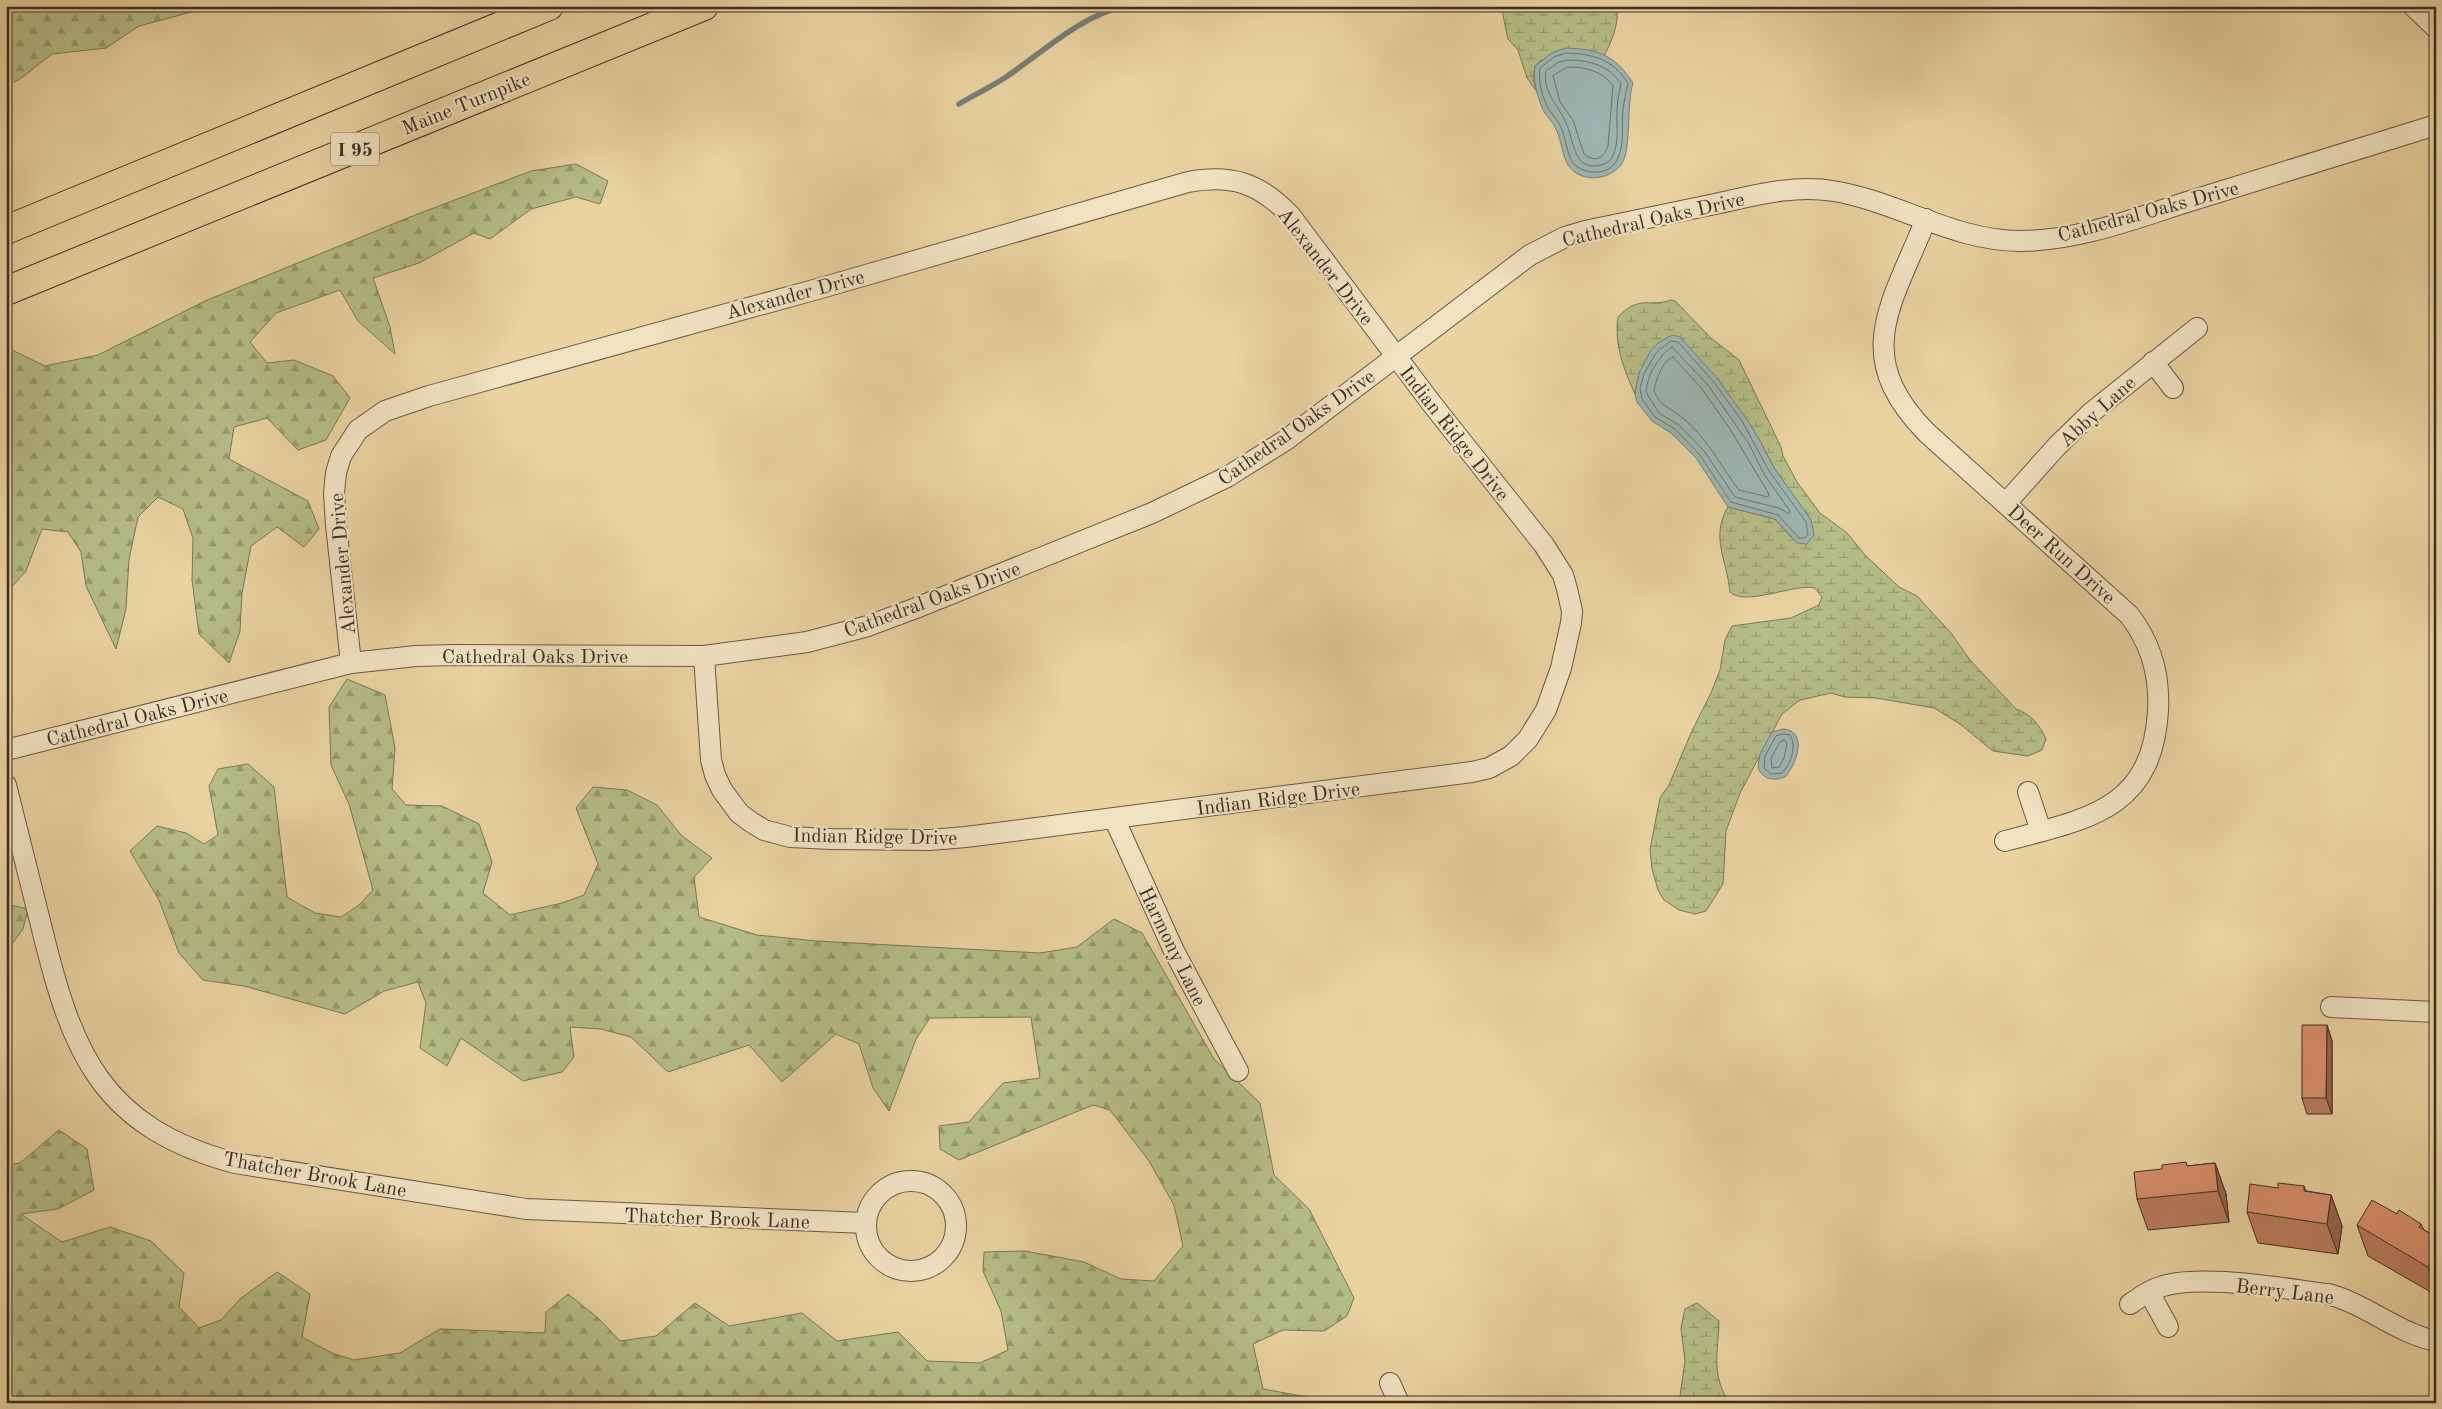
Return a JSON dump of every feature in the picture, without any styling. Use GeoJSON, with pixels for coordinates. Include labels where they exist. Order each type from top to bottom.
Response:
{"type":"FeatureCollection","features":[{"type":"Feature","properties":{"kind":"highway"},"geometry":{"type":"LineString","coordinates":[[6,230],[549,6]]}},
{"type":"Feature","properties":{"kind":"highway","name":"Maine Turnpike"},"geometry":{"type":"LineString","coordinates":[[6,292],[704,6]]}},
{"type":"Feature","properties":{"kind":"street"},"geometry":{"type":"LineString","coordinates":[[2413,6],[2436,28]]}},
{"type":"Feature","properties":{"kind":"street","name":"Cathedral Oaks Drive"},"geometry":{"type":"LineString","coordinates":[[6,750],[351,663],[416,656],[454,655],[704,656],[807,642],[868,626],[1152,513],[1199,492],[1286,440],[1530,255],[1565,237],[1585,231],[1763,194],[1810,188],[1831,190],[1873,200],[1926,219],[1993,238],[2019,241],[2059,237],[2138,217],[2436,125]]}},
{"type":"Feature","properties":{"kind":"street","name":"Alexander Drive"},"geometry":{"type":"LineString","coordinates":[[351,663],[336,525],[334,493],[336,473],[347,443],[370,420],[385,411],[429,396],[821,288],[1188,182],[1210,178],[1230,179],[1248,184],[1270,196],[1283,208],[1396,357]]}},
{"type":"Feature","properties":{"kind":"street","name":"Deer Run Drive"},"geometry":{"type":"LineString","coordinates":[[1926,219],[1885,320],[1885,366],[1894,393],[1910,416],[2129,615],[2150,650],[2157,683],[2158,717],[2154,743],[2146,766],[2138,780],[2118,800],[2097,813],[2005,841]]}},
{"type":"Feature","properties":{"kind":"street","name":"Abby Lane"},"geometry":{"type":"LineString","coordinates":[[2006,504],[2057,446],[2092,412],[2152,362],[2197,328]]}},
{"type":"Feature","properties":{"kind":"street","name":"Indian Ridge Drive"},"geometry":{"type":"LineString","coordinates":[[704,656],[711,760],[715,775],[731,803],[739,812],[764,830],[790,837],[930,840],[1472,772],[1489,768],[1511,756],[1528,739],[1539,723],[1554,690],[1571,623],[1571,602],[1563,575],[1544,545],[1396,357]]}},
{"type":"Feature","properties":{"kind":"street"},"geometry":{"type":"LineString","coordinates":[[2152,362],[2173,388]]}},
{"type":"Feature","properties":{"kind":"street","name":"Thatcher Brook Lane"},"geometry":{"type":"LineString","coordinates":[[6,785],[51,968],[73,1034],[90,1066],[113,1096],[139,1120],[168,1138],[203,1154],[235,1163],[526,1209],[866,1223]]}},
{"type":"Feature","properties":{"kind":"street"},"geometry":{"type":"LineString","coordinates":[[2028,792],[2042,831]]}},
{"type":"Feature","properties":{"kind":"street","name":"Harmony Lane"},"geometry":{"type":"LineString","coordinates":[[1114,818],[1174,951],[1238,1071]]}},
{"type":"Feature","properties":{"kind":"street"},"geometry":{"type":"LineString","coordinates":[[2331,1007],[2436,1012]]}},
{"type":"Feature","properties":{"kind":"street"},"geometry":{"type":"LineString","coordinates":[[902,1182],[917,1182],[931,1186],[947,1200],[956,1221],[955,1235],[950,1249],[940,1261],[927,1269],[905,1271],[891,1267],[874,1252],[867,1238],[866,1223],[869,1209],[882,1192],[902,1182]]}},
{"type":"Feature","properties":{"kind":"street","name":"Berry Lane"},"geometry":{"type":"LineString","coordinates":[[2130,1304],[2149,1292],[2173,1283],[2187,1282],[2234,1284],[2328,1294],[2351,1302],[2410,1332],[2436,1341]]}},
{"type":"Feature","properties":{"kind":"street"},"geometry":{"type":"LineString","coordinates":[[2149,1292],[2168,1327]]}},
{"type":"Feature","properties":{"kind":"street"},"geometry":{"type":"LineString","coordinates":[[1390,1383],[1399,1403]]}},
{"type":"Feature","properties":{"kind":"green space"},"geometry":{"type":"Polygon","coordinates":[[[6,6],[207,6],[199,10],[139,26],[106,48],[52,54],[20,79],[6,86],[6,6]]]}},
{"type":"Feature","properties":{"kind":"green space"},"geometry":{"type":"Polygon","coordinates":[[[1501,6],[1617,6],[1616,26],[1604,56],[1541,60],[1535,66],[1533,79],[1537,92],[1527,78],[1518,50],[1508,39],[1501,6]]]}},
{"type":"Feature","properties":{"kind":"green space"},"geometry":{"type":"Polygon","coordinates":[[[576,164],[608,181],[600,204],[576,197],[531,209],[490,239],[474,233],[419,263],[373,278],[390,327],[395,354],[358,321],[340,290],[276,313],[250,342],[267,363],[294,360],[333,376],[350,398],[326,440],[298,450],[267,418],[234,427],[229,459],[308,501],[319,529],[304,547],[277,527],[251,546],[242,593],[240,631],[229,663],[199,634],[192,580],[193,538],[183,509],[158,497],[138,517],[129,559],[126,609],[116,649],[86,586],[81,552],[68,532],[42,529],[26,571],[6,593],[6,349],[10,349],[45,366],[98,355],[205,301],[410,217],[531,171],[576,164]]]}},
{"type":"Feature","properties":{"kind":"green space"},"geometry":{"type":"Polygon","coordinates":[[[1675,301],[1711,338],[1739,360],[1781,447],[1783,456],[1797,482],[1820,513],[1847,533],[1865,555],[1899,587],[1917,596],[1951,633],[1970,660],[2016,709],[2034,721],[2046,739],[2042,750],[2028,756],[1993,751],[1960,724],[1934,708],[1876,698],[1845,697],[1831,693],[1800,700],[1782,714],[1740,793],[1726,831],[1723,884],[1706,911],[1695,914],[1679,910],[1664,900],[1658,890],[1652,869],[1650,849],[1660,798],[1669,785],[1691,733],[1711,693],[1720,670],[1725,640],[1732,626],[1791,618],[1819,605],[1822,597],[1815,588],[1806,587],[1747,597],[1737,596],[1730,592],[1720,539],[1720,528],[1728,507],[1775,519],[1792,538],[1811,520],[1774,468],[1759,439],[1717,378],[1658,343],[1639,373],[1635,394],[1627,376],[1619,347],[1617,337],[1618,317],[1632,306],[1675,301]]]}},
{"type":"Feature","properties":{"kind":"green space"},"geometry":{"type":"Polygon","coordinates":[[[347,679],[385,695],[395,748],[392,789],[406,805],[442,806],[479,824],[492,862],[483,893],[510,915],[562,903],[584,895],[598,864],[576,808],[593,787],[627,790],[657,805],[682,836],[712,858],[694,877],[699,917],[757,935],[816,941],[1040,953],[1077,947],[1114,919],[1142,933],[1214,1059],[1260,1103],[1274,1175],[1309,1209],[1354,1298],[1347,1316],[1324,1331],[1283,1330],[1253,1344],[1263,1389],[1340,1403],[6,1403],[6,1165],[20,1163],[59,1130],[87,1149],[94,1190],[58,1209],[21,1214],[62,1242],[110,1227],[151,1241],[184,1273],[179,1307],[199,1328],[221,1320],[240,1299],[277,1272],[310,1294],[302,1337],[332,1353],[354,1360],[400,1353],[440,1329],[545,1333],[546,1312],[568,1294],[598,1318],[620,1341],[656,1336],[695,1303],[729,1326],[802,1313],[837,1341],[898,1332],[927,1361],[980,1363],[1008,1350],[1001,1311],[983,1271],[984,1252],[1025,1251],[1084,1262],[1121,1279],[1154,1281],[1183,1246],[1174,1205],[1149,1161],[1110,1110],[1093,1105],[959,1160],[940,1149],[939,1126],[969,1122],[1003,1083],[1040,1078],[1031,1017],[930,1018],[916,1039],[889,1111],[873,1088],[859,1044],[836,1034],[782,1082],[749,1045],[668,1072],[631,1037],[601,1029],[570,1027],[574,1057],[562,1072],[523,1081],[461,1038],[447,1066],[420,1048],[426,1003],[418,982],[384,991],[345,1014],[244,986],[203,980],[179,953],[159,900],[130,851],[157,826],[186,833],[204,844],[218,835],[209,786],[218,769],[248,764],[274,787],[287,897],[315,913],[341,917],[359,905],[373,890],[349,804],[331,765],[329,707],[347,679]]]}},
{"type":"Feature","properties":{"kind":"green space"},"geometry":{"type":"Polygon","coordinates":[[[6,904],[28,909],[23,929],[13,943],[6,943],[6,904]]]}},
{"type":"Feature","properties":{"kind":"green space"},"geometry":{"type":"Polygon","coordinates":[[[1697,1303],[1719,1321],[1718,1373],[1723,1392],[1729,1403],[1679,1403],[1685,1361],[1681,1328],[1685,1309],[1697,1303]]]}},
{"type":"Feature","properties":{"kind":"water"},"geometry":{"type":"Polygon","coordinates":[[[1565,48],[1587,50],[1605,55],[1626,73],[1633,83],[1627,149],[1621,165],[1602,177],[1594,178],[1580,175],[1568,165],[1556,129],[1543,110],[1537,94],[1535,66],[1552,53],[1565,48]]]}},
{"type":"Feature","properties":{"kind":"water"},"geometry":{"type":"Polygon","coordinates":[[[1672,335],[1680,337],[1717,378],[1746,418],[1774,468],[1811,520],[1814,535],[1807,544],[1797,543],[1775,519],[1728,507],[1696,458],[1671,433],[1652,421],[1637,402],[1635,394],[1639,373],[1651,350],[1658,343],[1672,335]]]}},
{"type":"Feature","properties":{"kind":"water"},"geometry":{"type":"Polygon","coordinates":[[[1783,729],[1791,731],[1796,736],[1798,749],[1796,757],[1785,777],[1769,778],[1763,775],[1758,768],[1760,754],[1772,732],[1783,729]]]}},
{"type":"Feature","properties":{"kind":"building"},"geometry":{"type":"Polygon","coordinates":[[[2302,1025],[2327,1025],[2326,1098],[2302,1098],[2302,1025]]]}},
{"type":"Feature","properties":{"kind":"building"},"geometry":{"type":"Polygon","coordinates":[[[2186,1162],[2187,1166],[2215,1163],[2218,1191],[2137,1199],[2134,1172],[2162,1169],[2162,1165],[2186,1162]]]}},
{"type":"Feature","properties":{"kind":"building"},"geometry":{"type":"Polygon","coordinates":[[[2278,1183],[2304,1186],[2304,1191],[2331,1195],[2327,1224],[2247,1212],[2250,1184],[2278,1188],[2278,1183]]]}},
{"type":"Feature","properties":{"kind":"building"},"geometry":{"type":"Polygon","coordinates":[[[2372,1200],[2397,1214],[2399,1210],[2421,1224],[2419,1227],[2436,1237],[2436,1254],[2428,1267],[2357,1225],[2372,1200]]]}},
{"type":"Feature","properties":{"kind":"waterway"},"geometry":{"type":"LineString","coordinates":[[959,104],[1006,77],[1077,26],[1108,11],[1125,6]]}}]}
